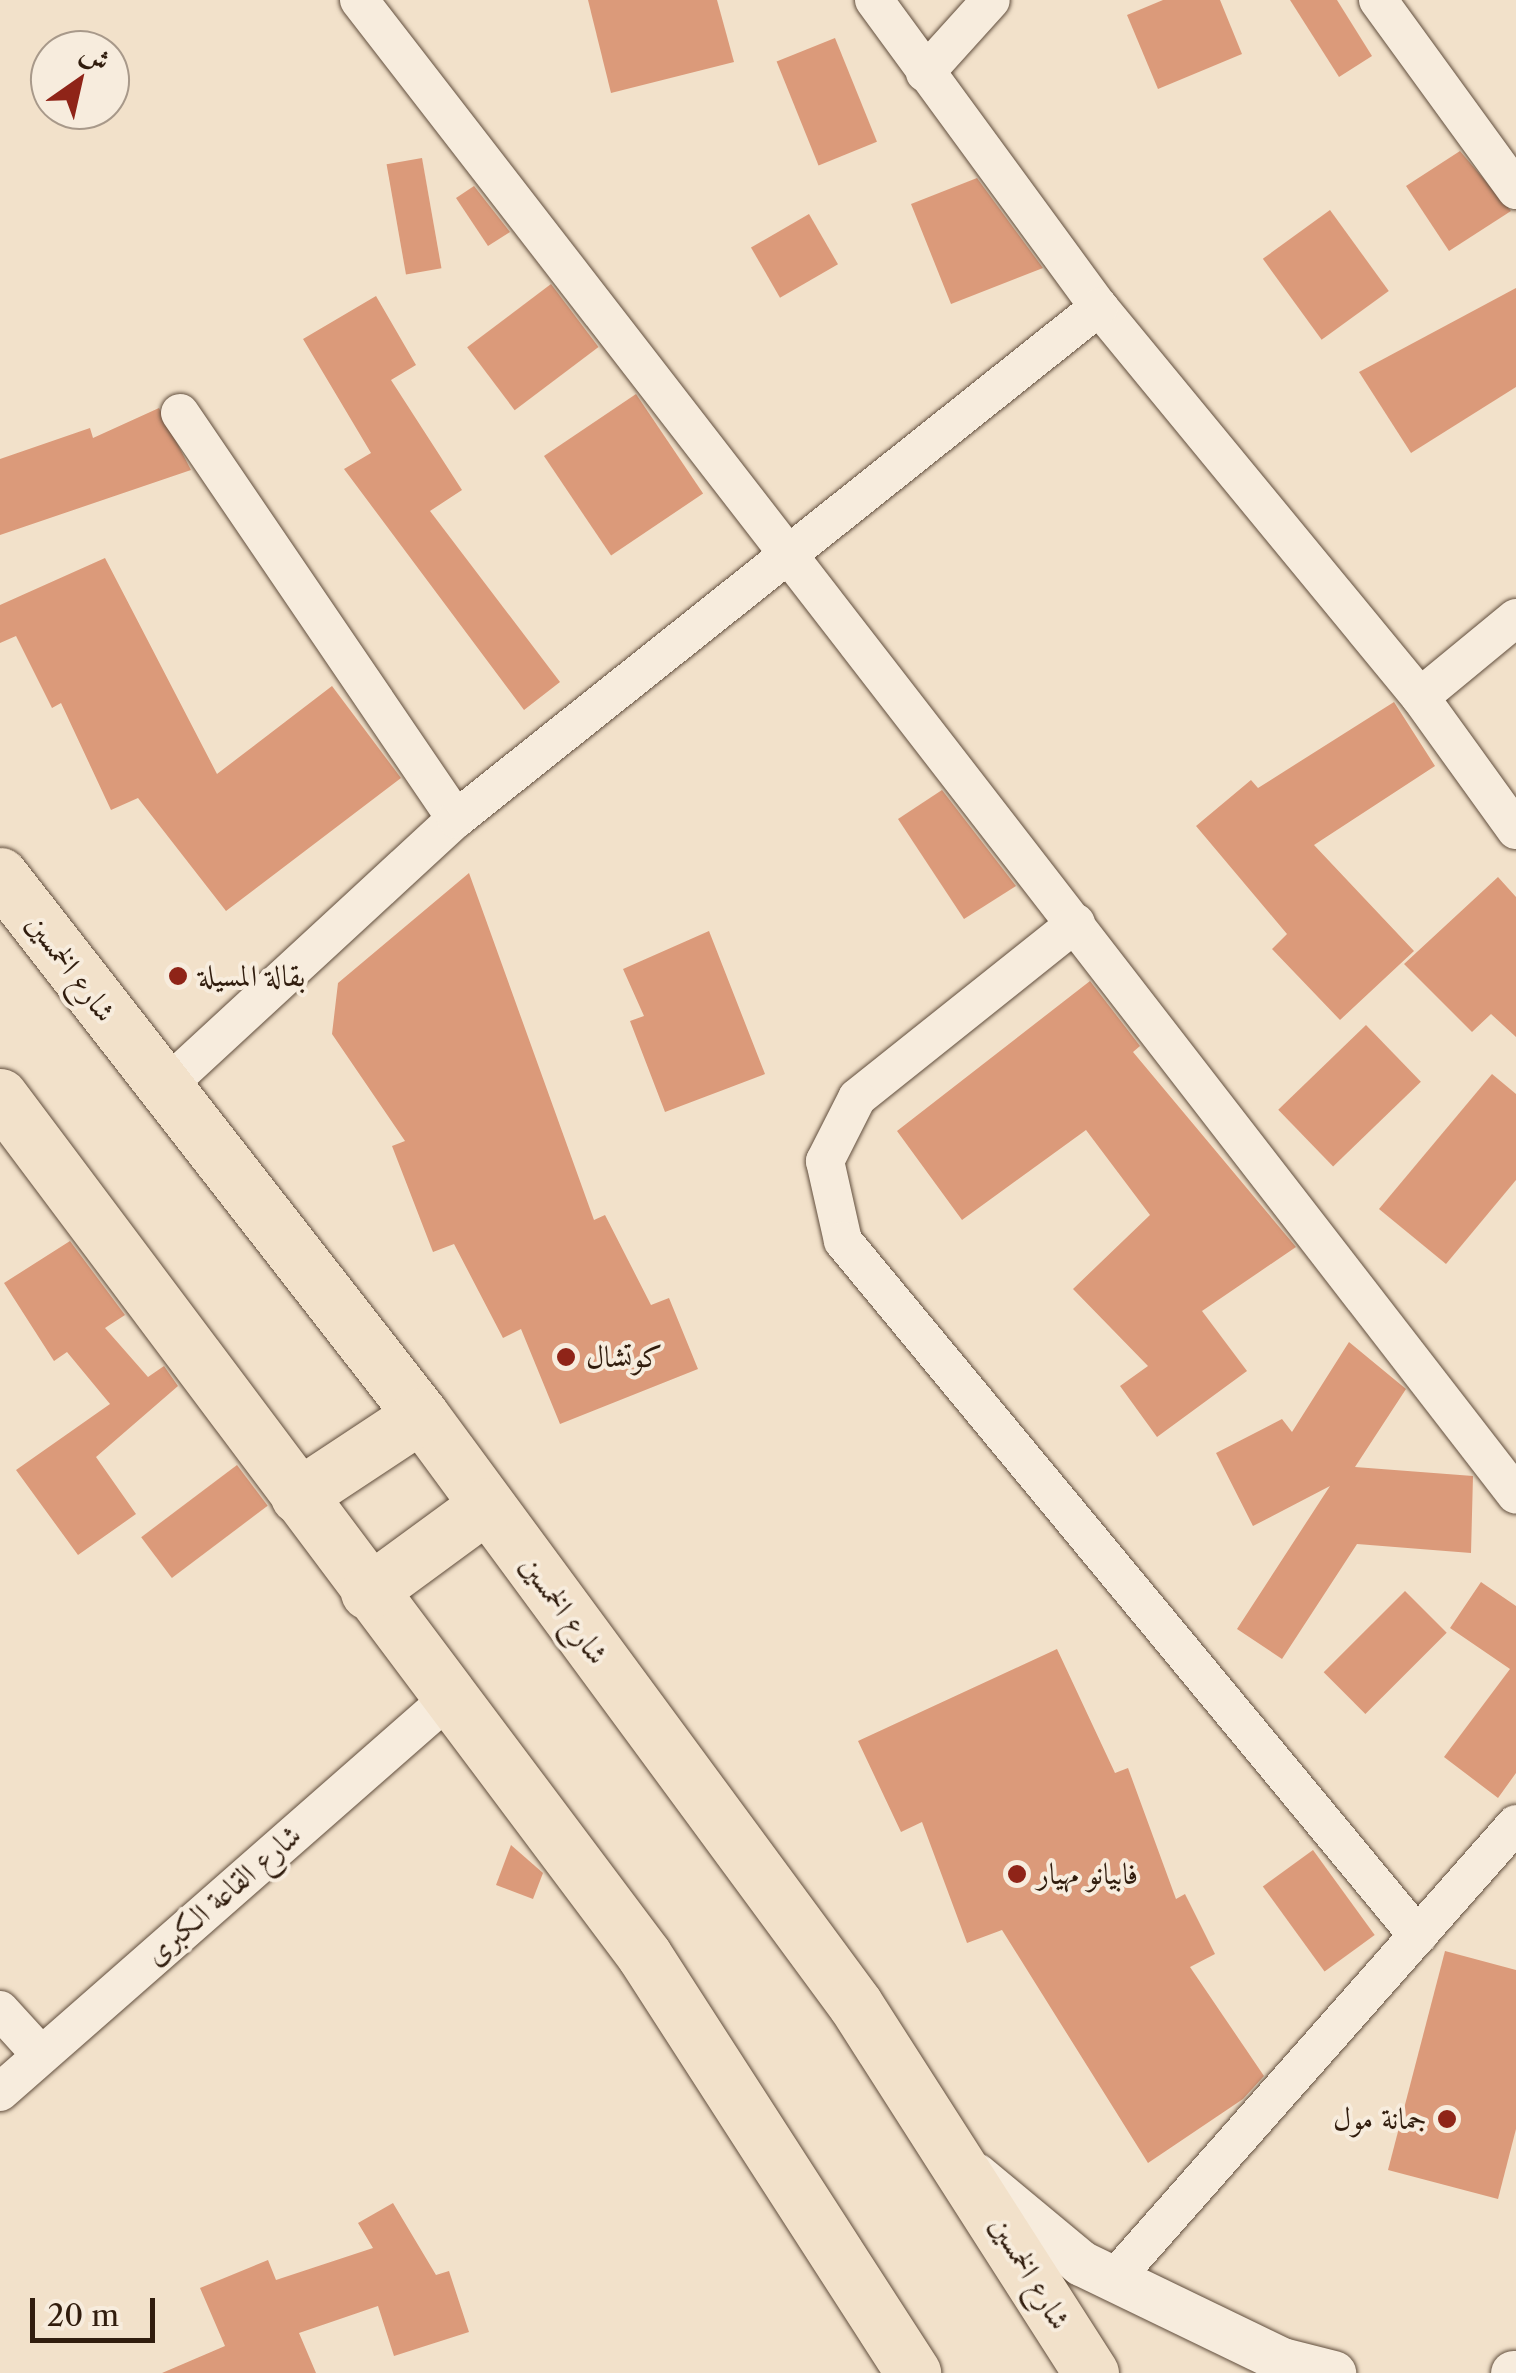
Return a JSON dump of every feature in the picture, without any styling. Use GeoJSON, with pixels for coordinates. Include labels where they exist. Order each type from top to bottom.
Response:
{"type":"FeatureCollection","features":[{"type":"Feature","properties":{"kind":"main road","name":"شارع الخمسين"},"geometry":{"type":"LineString","coordinates":[[0,875],[487,1505],[966,2167],[1090,2373]]}},
{"type":"Feature","properties":{"kind":"main road"},"geometry":{"type":"LineString","coordinates":[[0,1096],[448,1700],[644,1954],[914,2373]]}},
{"type":"Feature","properties":{"kind":"main road"},"geometry":{"type":"LineString","coordinates":[[298,1496],[421,1415]]}},
{"type":"Feature","properties":{"kind":"main road"},"geometry":{"type":"LineString","coordinates":[[368,1592],[487,1505]]}},
{"type":"Feature","properties":{"kind":"street"},"geometry":{"type":"LineString","coordinates":[[358,0],[792,554],[1516,1495]]}},
{"type":"Feature","properties":{"kind":"street"},"geometry":{"type":"LineString","coordinates":[[874,0],[1099,307],[1420,697],[1516,830]]}},
{"type":"Feature","properties":{"kind":"street"},"geometry":{"type":"LineString","coordinates":[[925,73],[991,0]]}},
{"type":"Feature","properties":{"kind":"street"},"geometry":{"type":"LineString","coordinates":[[1378,0],[1504,145],[1516,190]]}},
{"type":"Feature","properties":{"kind":"street"},"geometry":{"type":"LineString","coordinates":[[164,1088],[456,820],[1099,307]]}},
{"type":"Feature","properties":{"kind":"street"},"geometry":{"type":"LineString","coordinates":[[180,413],[456,820]]}},
{"type":"Feature","properties":{"kind":"street"},"geometry":{"type":"LineString","coordinates":[[1420,697],[1516,618]]}},
{"type":"Feature","properties":{"kind":"street"},"geometry":{"type":"LineString","coordinates":[[1076,923],[857,1098],[825,1161],[844,1241],[1418,1936]]}},
{"type":"Feature","properties":{"kind":"street","name":"شارع القاعة الكبرى"},"geometry":{"type":"LineString","coordinates":[[0,2092],[448,1700]]}},
{"type":"Feature","properties":{"kind":"street"},"geometry":{"type":"LineString","coordinates":[[1114,2279],[1516,1824]]}},
{"type":"Feature","properties":{"kind":"street"},"geometry":{"type":"LineString","coordinates":[[0,2010],[40,2054]]}},
{"type":"Feature","properties":{"kind":"street"},"geometry":{"type":"LineString","coordinates":[[966,2167],[1081,2263],[1282,2360],[1332,2373]]}},
{"type":"Feature","properties":{"kind":"building"},"geometry":{"type":"Polygon","coordinates":[[[588,0],[717,0],[734,62],[611,93],[588,0]]]}},
{"type":"Feature","properties":{"kind":"building"},"geometry":{"type":"Polygon","coordinates":[[[1163,0],[1220,0],[1242,54],[1158,89],[1127,15],[1163,0]]]}},
{"type":"Feature","properties":{"kind":"building"},"geometry":{"type":"Polygon","coordinates":[[[1290,0],[1337,0],[1372,56],[1339,77],[1290,0]]]}},
{"type":"Feature","properties":{"kind":"building"},"geometry":{"type":"Polygon","coordinates":[[[835,38],[877,142],[819,165],[777,62],[835,38]]]}},
{"type":"Feature","properties":{"kind":"building"},"geometry":{"type":"Polygon","coordinates":[[[1460,151],[1511,211],[1449,251],[1406,186],[1460,151]]]}},
{"type":"Feature","properties":{"kind":"building"},"geometry":{"type":"Polygon","coordinates":[[[422,158],[441,268],[406,275],[387,164],[422,158]]]}},
{"type":"Feature","properties":{"kind":"building"},"geometry":{"type":"Polygon","coordinates":[[[977,178],[1043,268],[951,304],[911,204],[977,178]]]}},
{"type":"Feature","properties":{"kind":"building"},"geometry":{"type":"Polygon","coordinates":[[[474,186],[510,232],[488,246],[456,198],[474,186]]]}},
{"type":"Feature","properties":{"kind":"building"},"geometry":{"type":"Polygon","coordinates":[[[1330,210],[1389,291],[1322,340],[1263,259],[1330,210]]]}},
{"type":"Feature","properties":{"kind":"building"},"geometry":{"type":"Polygon","coordinates":[[[809,214],[838,264],[780,298],[751,248],[809,214]]]}},
{"type":"Feature","properties":{"kind":"building"},"geometry":{"type":"Polygon","coordinates":[[[551,284],[599,347],[515,410],[467,347],[551,284]]]}},
{"type":"Feature","properties":{"kind":"building"},"geometry":{"type":"Polygon","coordinates":[[[1516,288],[1516,387],[1411,453],[1359,372],[1516,288]]]}},
{"type":"Feature","properties":{"kind":"building"},"geometry":{"type":"Polygon","coordinates":[[[376,296],[416,365],[391,380],[462,490],[430,511],[560,682],[524,710],[344,469],[371,453],[303,339],[376,296]]]}},
{"type":"Feature","properties":{"kind":"building"},"geometry":{"type":"Polygon","coordinates":[[[636,394],[703,493],[611,556],[544,456],[636,394]]]}},
{"type":"Feature","properties":{"kind":"building"},"geometry":{"type":"Polygon","coordinates":[[[159,408],[191,470],[0,535],[0,459],[90,428],[93,438],[159,408]]]}},
{"type":"Feature","properties":{"kind":"building"},"geometry":{"type":"Polygon","coordinates":[[[105,558],[217,774],[332,686],[401,778],[226,911],[138,798],[111,810],[61,703],[52,708],[16,636],[0,643],[0,605],[105,558]]]}},
{"type":"Feature","properties":{"kind":"building"},"geometry":{"type":"Polygon","coordinates":[[[1394,702],[1435,766],[1314,845],[1414,951],[1340,1020],[1272,949],[1287,934],[1196,826],[1251,780],[1258,788],[1394,702]]]}},
{"type":"Feature","properties":{"kind":"building"},"geometry":{"type":"Polygon","coordinates":[[[942,790],[1016,886],[964,919],[898,819],[942,790]]]}},
{"type":"Feature","properties":{"kind":"building"},"geometry":{"type":"Polygon","coordinates":[[[469,873],[594,1220],[605,1215],[651,1305],[669,1298],[698,1369],[560,1424],[521,1329],[503,1338],[454,1244],[433,1252],[392,1146],[405,1141],[332,1034],[338,983],[469,873]]]}},
{"type":"Feature","properties":{"kind":"building"},"geometry":{"type":"Polygon","coordinates":[[[1498,877],[1516,897],[1516,1037],[1491,1014],[1472,1032],[1404,964],[1498,877]]]}},
{"type":"Feature","properties":{"kind":"building"},"geometry":{"type":"Polygon","coordinates":[[[709,931],[765,1074],[665,1112],[630,1021],[644,1016],[623,969],[709,931]]]}},
{"type":"Feature","properties":{"kind":"building"},"geometry":{"type":"Polygon","coordinates":[[[1090,981],[1140,1046],[1133,1052],[1296,1247],[1202,1311],[1247,1371],[1157,1437],[1120,1386],[1148,1366],[1073,1289],[1150,1215],[1086,1130],[962,1220],[897,1131],[1090,981]]]}},
{"type":"Feature","properties":{"kind":"building"},"geometry":{"type":"Polygon","coordinates":[[[1366,1025],[1421,1082],[1333,1167],[1278,1110],[1366,1025]]]}},
{"type":"Feature","properties":{"kind":"building"},"geometry":{"type":"Polygon","coordinates":[[[1492,1074],[1516,1094],[1516,1180],[1446,1264],[1379,1209],[1492,1074]]]}},
{"type":"Feature","properties":{"kind":"building"},"geometry":{"type":"Polygon","coordinates":[[[70,1241],[125,1315],[105,1328],[148,1377],[164,1366],[178,1386],[96,1457],[136,1514],[78,1555],[16,1470],[110,1404],[67,1352],[54,1361],[4,1283],[70,1241]]]}},
{"type":"Feature","properties":{"kind":"building"},"geometry":{"type":"Polygon","coordinates":[[[1349,1342],[1406,1389],[1355,1467],[1473,1476],[1471,1553],[1357,1544],[1282,1659],[1237,1629],[1330,1486],[1253,1526],[1216,1453],[1282,1419],[1292,1432],[1349,1342]]]}},
{"type":"Feature","properties":{"kind":"building"},"geometry":{"type":"Polygon","coordinates":[[[237,1465],[268,1506],[172,1578],[141,1537],[237,1465]]]}},
{"type":"Feature","properties":{"kind":"building"},"geometry":{"type":"Polygon","coordinates":[[[1481,1582],[1516,1606],[1516,1773],[1498,1798],[1444,1757],[1510,1669],[1450,1628],[1481,1582]]]}},
{"type":"Feature","properties":{"kind":"building"},"geometry":{"type":"Polygon","coordinates":[[[1405,1591],[1447,1633],[1365,1714],[1324,1672],[1405,1591]]]}},
{"type":"Feature","properties":{"kind":"building"},"geometry":{"type":"Polygon","coordinates":[[[1057,1649],[1115,1773],[1128,1768],[1176,1899],[1185,1894],[1215,1954],[1190,1967],[1264,2076],[1243,2099],[1148,2163],[1002,1930],[967,1943],[922,1822],[901,1832],[858,1741],[1057,1649]]]}},
{"type":"Feature","properties":{"kind":"building"},"geometry":{"type":"Polygon","coordinates":[[[511,1845],[543,1873],[533,1899],[496,1885],[511,1845]]]}},
{"type":"Feature","properties":{"kind":"building"},"geometry":{"type":"Polygon","coordinates":[[[1313,1850],[1375,1935],[1325,1971],[1263,1886],[1313,1850]]]}},
{"type":"Feature","properties":{"kind":"building"},"geometry":{"type":"Polygon","coordinates":[[[1445,1951],[1516,1970],[1516,2129],[1498,2199],[1388,2170],[1445,1951]]]}},
{"type":"Feature","properties":{"kind":"building"},"geometry":{"type":"Polygon","coordinates":[[[393,2203],[436,2275],[449,2271],[469,2332],[394,2356],[378,2306],[299,2333],[316,2373],[162,2373],[225,2346],[200,2288],[268,2260],[276,2280],[373,2248],[358,2223],[393,2203]]]}},
{"type":"Feature","properties":{"kind":"place","name":"بقالة المسيلة"},"geometry":{"type":"Point","coordinates":[178,976]}},
{"type":"Feature","properties":{"kind":"place","name":"كوتشال"},"geometry":{"type":"Point","coordinates":[566,1357]}},
{"type":"Feature","properties":{"kind":"place","name":"فابيانو مهيار"},"geometry":{"type":"Point","coordinates":[1017,1874]}},
{"type":"Feature","properties":{"kind":"place","name":"جمانة مول"},"geometry":{"type":"Point","coordinates":[1447,2119]}}]}
